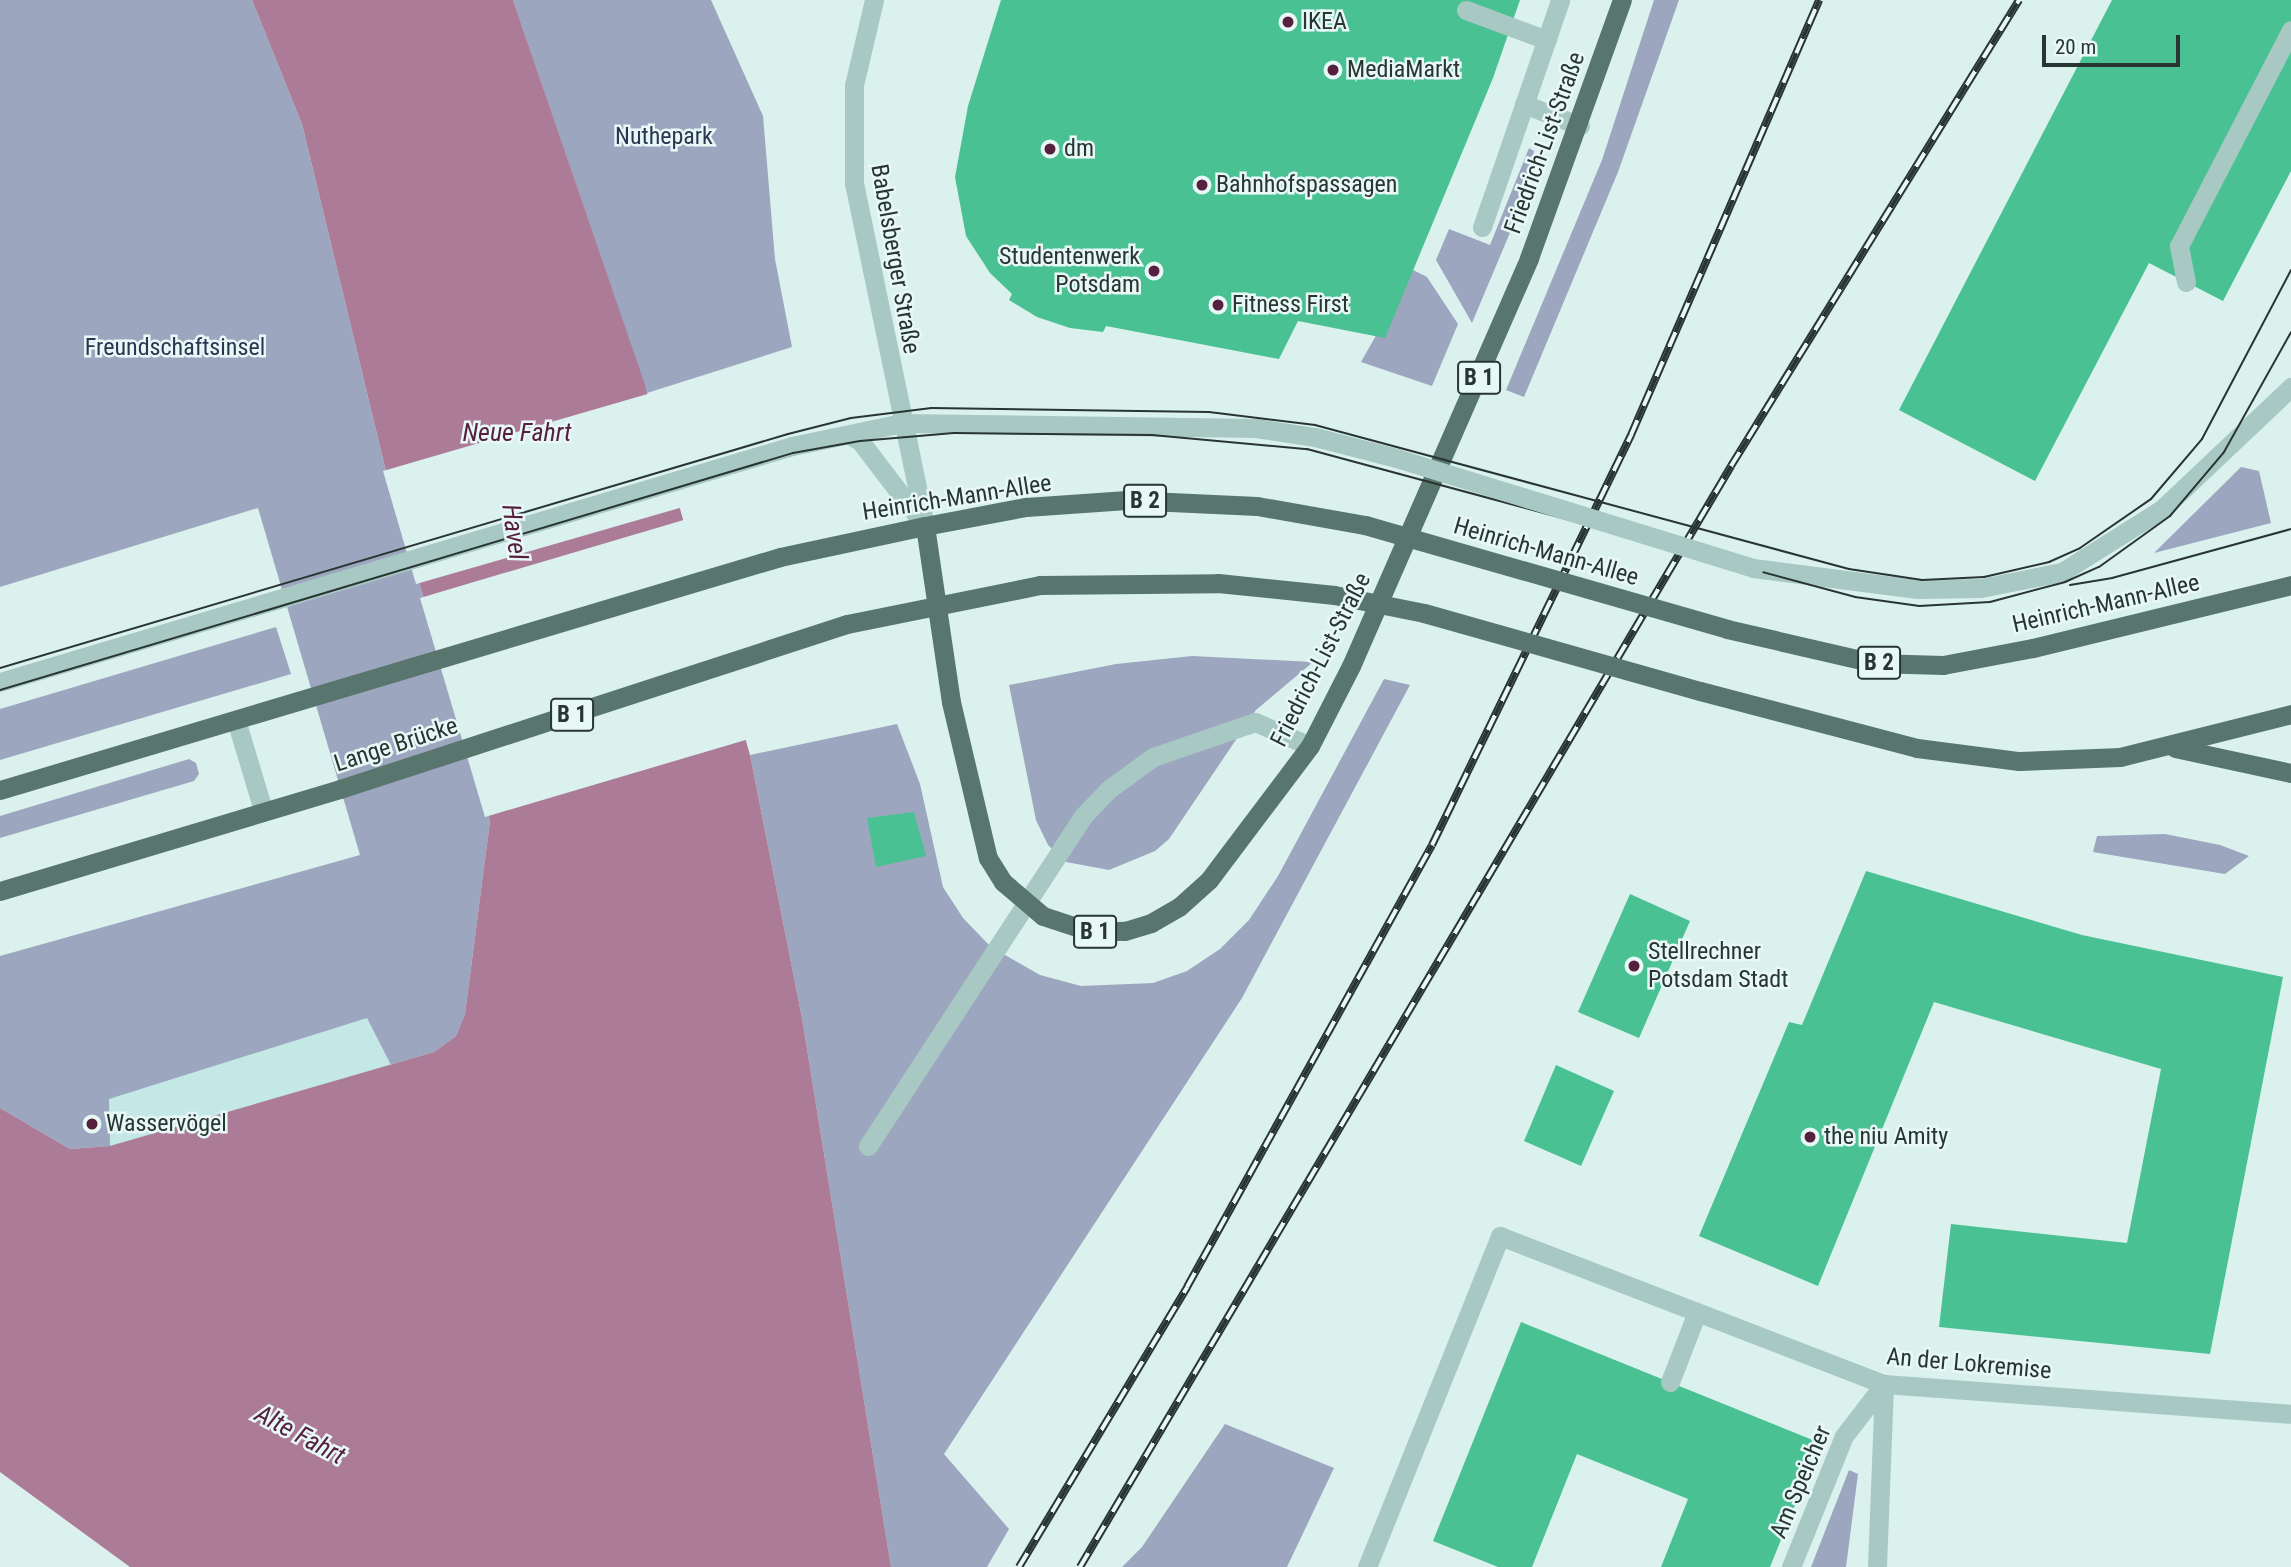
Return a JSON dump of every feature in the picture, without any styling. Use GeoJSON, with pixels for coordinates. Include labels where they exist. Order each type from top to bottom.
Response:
{"type":"FeatureCollection","features":[{"type":"Feature","properties":{"kind":"main road","name":"Friedrich-List-Straße"},"geometry":{"type":"LineString","coordinates":[[925,526],[951,702],[988,858],[1003,882],[1043,916],[1092,932],[1125,931],[1151,923],[1179,906],[1209,880],[1310,746],[1351,666],[1471,398],[1580,126],[1622,0]]}},
{"type":"Feature","properties":{"kind":"main road","name":"Heinrich-Mann-Allee"},"geometry":{"type":"LineString","coordinates":[[236,720],[780,557],[1026,507],[1127,500],[1257,506],[1365,526],[1727,629],[1874,663],[1943,665],[2033,648],[2291,585]]}},
{"type":"Feature","properties":{"kind":"main road"},"geometry":{"type":"LineString","coordinates":[[938,605],[1040,585],[1133,581],[1218,583],[1334,595],[1424,613],[1700,691],[1966,757],[2070,761],[2171,747],[2291,714]]}},
{"type":"Feature","properties":{"kind":"main road","name":"Lange Brücke"},"geometry":{"type":"LineString","coordinates":[[0,891],[340,789],[805,641],[847,625],[938,605]]}},
{"type":"Feature","properties":{"kind":"main road"},"geometry":{"type":"LineString","coordinates":[[0,790],[236,720]]}},
{"type":"Feature","properties":{"kind":"main road"},"geometry":{"type":"LineString","coordinates":[[2171,747],[2291,773]]}},
{"type":"Feature","properties":{"kind":"street","name":"Babelsberger Straße"},"geometry":{"type":"LineString","coordinates":[[874,0],[854,85],[854,183],[925,526]]}},
{"type":"Feature","properties":{"kind":"street"},"geometry":{"type":"LineString","coordinates":[[1482,227],[1560,0]]}},
{"type":"Feature","properties":{"kind":"street"},"geometry":{"type":"LineString","coordinates":[[1466,10],[1547,40]]}},
{"type":"Feature","properties":{"kind":"street"},"geometry":{"type":"LineString","coordinates":[[2186,282],[2179,246],[2291,30]]}},
{"type":"Feature","properties":{"kind":"street"},"geometry":{"type":"LineString","coordinates":[[1524,104],[1580,126]]}},
{"type":"Feature","properties":{"kind":"street"},"geometry":{"type":"LineString","coordinates":[[0,682],[750,459],[902,423],[1256,428],[1315,437],[1396,458],[1753,568],[1918,589],[1981,588],[2063,572],[2162,509],[2291,387]]}},
{"type":"Feature","properties":{"kind":"street"},"geometry":{"type":"LineString","coordinates":[[849,435],[860,441],[925,526]]}},
{"type":"Feature","properties":{"kind":"street"},"geometry":{"type":"LineString","coordinates":[[236,720],[263,810]]}},
{"type":"Feature","properties":{"kind":"street"},"geometry":{"type":"LineString","coordinates":[[868,1146],[1083,816],[1109,789],[1153,757],[1255,722],[1310,746]]}},
{"type":"Feature","properties":{"kind":"street","name":"An der Lokremise"},"geometry":{"type":"LineString","coordinates":[[1367,1567],[1500,1236],[1884,1384],[2291,1414]]}},
{"type":"Feature","properties":{"kind":"street"},"geometry":{"type":"LineString","coordinates":[[1670,1382],[1697,1312]]}},
{"type":"Feature","properties":{"kind":"street"},"geometry":{"type":"LineString","coordinates":[[1877,1567],[1884,1384]]}},
{"type":"Feature","properties":{"kind":"street","name":"Am Speicher"},"geometry":{"type":"LineString","coordinates":[[1791,1567],[1844,1436],[1884,1384]]}},
{"type":"Feature","properties":{"kind":"green space","name":"Freundschaftsinsel"},"geometry":{"type":"Polygon","coordinates":[[[0,0],[252,0],[302,124],[385,467],[490,821],[465,1014],[456,1036],[434,1052],[110,1146],[70,1149],[0,1108],[0,956],[360,855],[258,508],[0,587],[0,0]]]}},
{"type":"Feature","properties":{"kind":"green space","name":"Nuthepark"},"geometry":{"type":"Polygon","coordinates":[[[513,0],[711,0],[763,116],[775,259],[792,347],[647,393],[513,0]]]}},
{"type":"Feature","properties":{"kind":"green space"},"geometry":{"type":"Polygon","coordinates":[[[1654,0],[1679,0],[1618,172],[1524,397],[1506,390],[1602,160],[1654,0]]]}},
{"type":"Feature","properties":{"kind":"green space"},"geometry":{"type":"Polygon","coordinates":[[[1529,148],[1534,151],[1525,197],[1472,323],[1436,260],[1449,229],[1490,245],[1529,148]]]}},
{"type":"Feature","properties":{"kind":"green space"},"geometry":{"type":"Polygon","coordinates":[[[1413,270],[1427,277],[1458,324],[1432,386],[1361,362],[1413,270]]]}},
{"type":"Feature","properties":{"kind":"green space"},"geometry":{"type":"Polygon","coordinates":[[[2241,467],[2259,471],[2271,523],[2154,553],[2241,467]]]}},
{"type":"Feature","properties":{"kind":"green space"},"geometry":{"type":"Polygon","coordinates":[[[276,627],[291,674],[0,760],[0,709],[276,627]]]}},
{"type":"Feature","properties":{"kind":"green space"},"geometry":{"type":"Polygon","coordinates":[[[1192,656],[1313,662],[1256,710],[1169,839],[1155,851],[1109,870],[1066,862],[1048,845],[1036,820],[1009,685],[1116,664],[1192,656]]]}},
{"type":"Feature","properties":{"kind":"green space"},"geometry":{"type":"Polygon","coordinates":[[[1384,679],[1410,685],[1242,998],[944,1454],[1009,1529],[987,1567],[891,1567],[802,1018],[750,755],[897,724],[920,784],[943,887],[963,918],[991,947],[1040,975],[1081,986],[1153,983],[1187,971],[1220,949],[1249,920],[1278,876],[1384,679]]]}},
{"type":"Feature","properties":{"kind":"green space"},"geometry":{"type":"Polygon","coordinates":[[[189,759],[196,763],[199,774],[194,781],[0,838],[0,816],[189,759]]]}},
{"type":"Feature","properties":{"kind":"green space"},"geometry":{"type":"Polygon","coordinates":[[[2165,834],[2220,845],[2249,856],[2225,874],[2093,852],[2097,836],[2165,834]]]}},
{"type":"Feature","properties":{"kind":"green space"},"geometry":{"type":"Polygon","coordinates":[[[1225,1424],[1334,1468],[1287,1567],[1122,1567],[1142,1547],[1225,1424]]]}},
{"type":"Feature","properties":{"kind":"green space"},"geometry":{"type":"Polygon","coordinates":[[[1849,1470],[1858,1474],[1846,1567],[1811,1567],[1849,1470]]]}},
{"type":"Feature","properties":{"kind":"shaded area"},"geometry":{"type":"Polygon","coordinates":[[[367,1018],[391,1065],[110,1146],[109,1099],[367,1018]]]}},
{"type":"Feature","properties":{"kind":"water"},"geometry":{"type":"Polygon","coordinates":[[[252,0],[513,0],[644,382],[750,755],[802,1018],[891,1567],[130,1567],[0,1472],[0,1108],[70,1149],[110,1146],[434,1052],[456,1036],[465,1014],[490,821],[385,467],[302,124],[252,0]]]}},
{"type":"Feature","properties":{"kind":"pier"},"geometry":{"type":"Polygon","coordinates":[[[651,393],[683,507],[416,584],[383,471],[651,393]]]}},
{"type":"Feature","properties":{"kind":"pier"},"geometry":{"type":"Polygon","coordinates":[[[687,519],[749,739],[485,817],[420,598],[687,519]]]}},
{"type":"Feature","properties":{"kind":"building","name":"Bahnhofspassagen"},"geometry":{"type":"Polygon","coordinates":[[[1001,0],[1520,0],[1493,78],[1385,338],[1298,321],[1279,359],[1106,326],[1103,332],[1070,328],[1037,317],[1009,300],[1012,294],[990,273],[966,236],[955,177],[968,106],[1001,0]]]}},
{"type":"Feature","properties":{"kind":"building"},"geometry":{"type":"Polygon","coordinates":[[[2112,0],[2291,0],[2291,171],[2223,301],[2149,263],[2035,481],[1899,410],[2112,0]]]}},
{"type":"Feature","properties":{"kind":"building"},"geometry":{"type":"Polygon","coordinates":[[[914,812],[926,856],[876,867],[867,818],[914,812]]]}},
{"type":"Feature","properties":{"kind":"building","name":"the niu Amity"},"geometry":{"type":"Polygon","coordinates":[[[1866,871],[2082,935],[2283,977],[2210,1354],[1939,1327],[1951,1224],[2127,1243],[2161,1069],[1934,1002],[1818,1286],[1699,1236],[1789,1022],[1802,1025],[1866,871]]]}},
{"type":"Feature","properties":{"kind":"building","name":"Stellrechner Potsdam Stadt"},"geometry":{"type":"Polygon","coordinates":[[[1630,894],[1690,921],[1639,1038],[1578,1012],[1630,894]]]}},
{"type":"Feature","properties":{"kind":"building"},"geometry":{"type":"Polygon","coordinates":[[[1556,1065],[1614,1091],[1581,1166],[1524,1141],[1556,1065]]]}},
{"type":"Feature","properties":{"kind":"building"},"geometry":{"type":"Polygon","coordinates":[[[1521,1322],[1820,1443],[1770,1567],[1661,1567],[1688,1499],[1577,1454],[1532,1567],[1498,1567],[1433,1541],[1521,1322]]]}},
{"type":"Feature","properties":{"kind":"tram line"},"geometry":{"type":"LineString","coordinates":[[0,668],[788,434],[851,418],[931,408],[1209,412],[1315,425],[1849,569],[1922,580],[1984,577],[2049,562],[2080,548],[2151,499],[2202,439],[2291,270]]}},
{"type":"Feature","properties":{"kind":"tram line"},"geometry":{"type":"LineString","coordinates":[[0,690],[793,453],[860,441],[954,433],[1152,435],[1307,449],[1855,597],[1919,606],[1990,602],[2065,582],[2099,567],[2170,516],[2224,452],[2291,332]]}},
{"type":"Feature","properties":{"kind":"tram line"},"geometry":{"type":"LineString","coordinates":[[2070,585],[2112,578],[2291,529]]}},
{"type":"Feature","properties":{"kind":"railway"},"geometry":{"type":"LineString","coordinates":[[1019,1567],[1187,1287],[1432,845],[1631,435],[1819,0]]}},
{"type":"Feature","properties":{"kind":"railway"},"geometry":{"type":"LineString","coordinates":[[1080,1567],[1731,466],[2019,0]]}},
{"type":"Feature","properties":{"kind":"place","name":"IKEA"},"geometry":{"type":"Point","coordinates":[1288,22]}},
{"type":"Feature","properties":{"kind":"place","name":"MediaMarkt"},"geometry":{"type":"Point","coordinates":[1333,70]}},
{"type":"Feature","properties":{"kind":"place","name":"dm"},"geometry":{"type":"Point","coordinates":[1050,149]}},
{"type":"Feature","properties":{"kind":"place","name":"Bahnhofspassagen"},"geometry":{"type":"Point","coordinates":[1202,185]}},
{"type":"Feature","properties":{"kind":"place","name":"Studentenwerk Potsdam"},"geometry":{"type":"Point","coordinates":[1154,271]}},
{"type":"Feature","properties":{"kind":"place","name":"Fitness First"},"geometry":{"type":"Point","coordinates":[1218,305]}},
{"type":"Feature","properties":{"kind":"place","name":"Stellrechner Potsdam Stadt"},"geometry":{"type":"Point","coordinates":[1634,966]}},
{"type":"Feature","properties":{"kind":"place","name":"Wasservögel"},"geometry":{"type":"Point","coordinates":[92,1124]}},
{"type":"Feature","properties":{"kind":"place","name":"the niu Amity"},"geometry":{"type":"Point","coordinates":[1810,1137]}},
{"type":"Feature","properties":{"kind":"water label","name":"Neue Fahrt"},"geometry":{"type":"Point","coordinates":[517,433]}},
{"type":"Feature","properties":{"kind":"water label","name":"Havel"},"geometry":{"type":"Point","coordinates":[514,532]}},
{"type":"Feature","properties":{"kind":"water label","name":"Alte Fahrt"},"geometry":{"type":"Point","coordinates":[300,1435]}}]}
